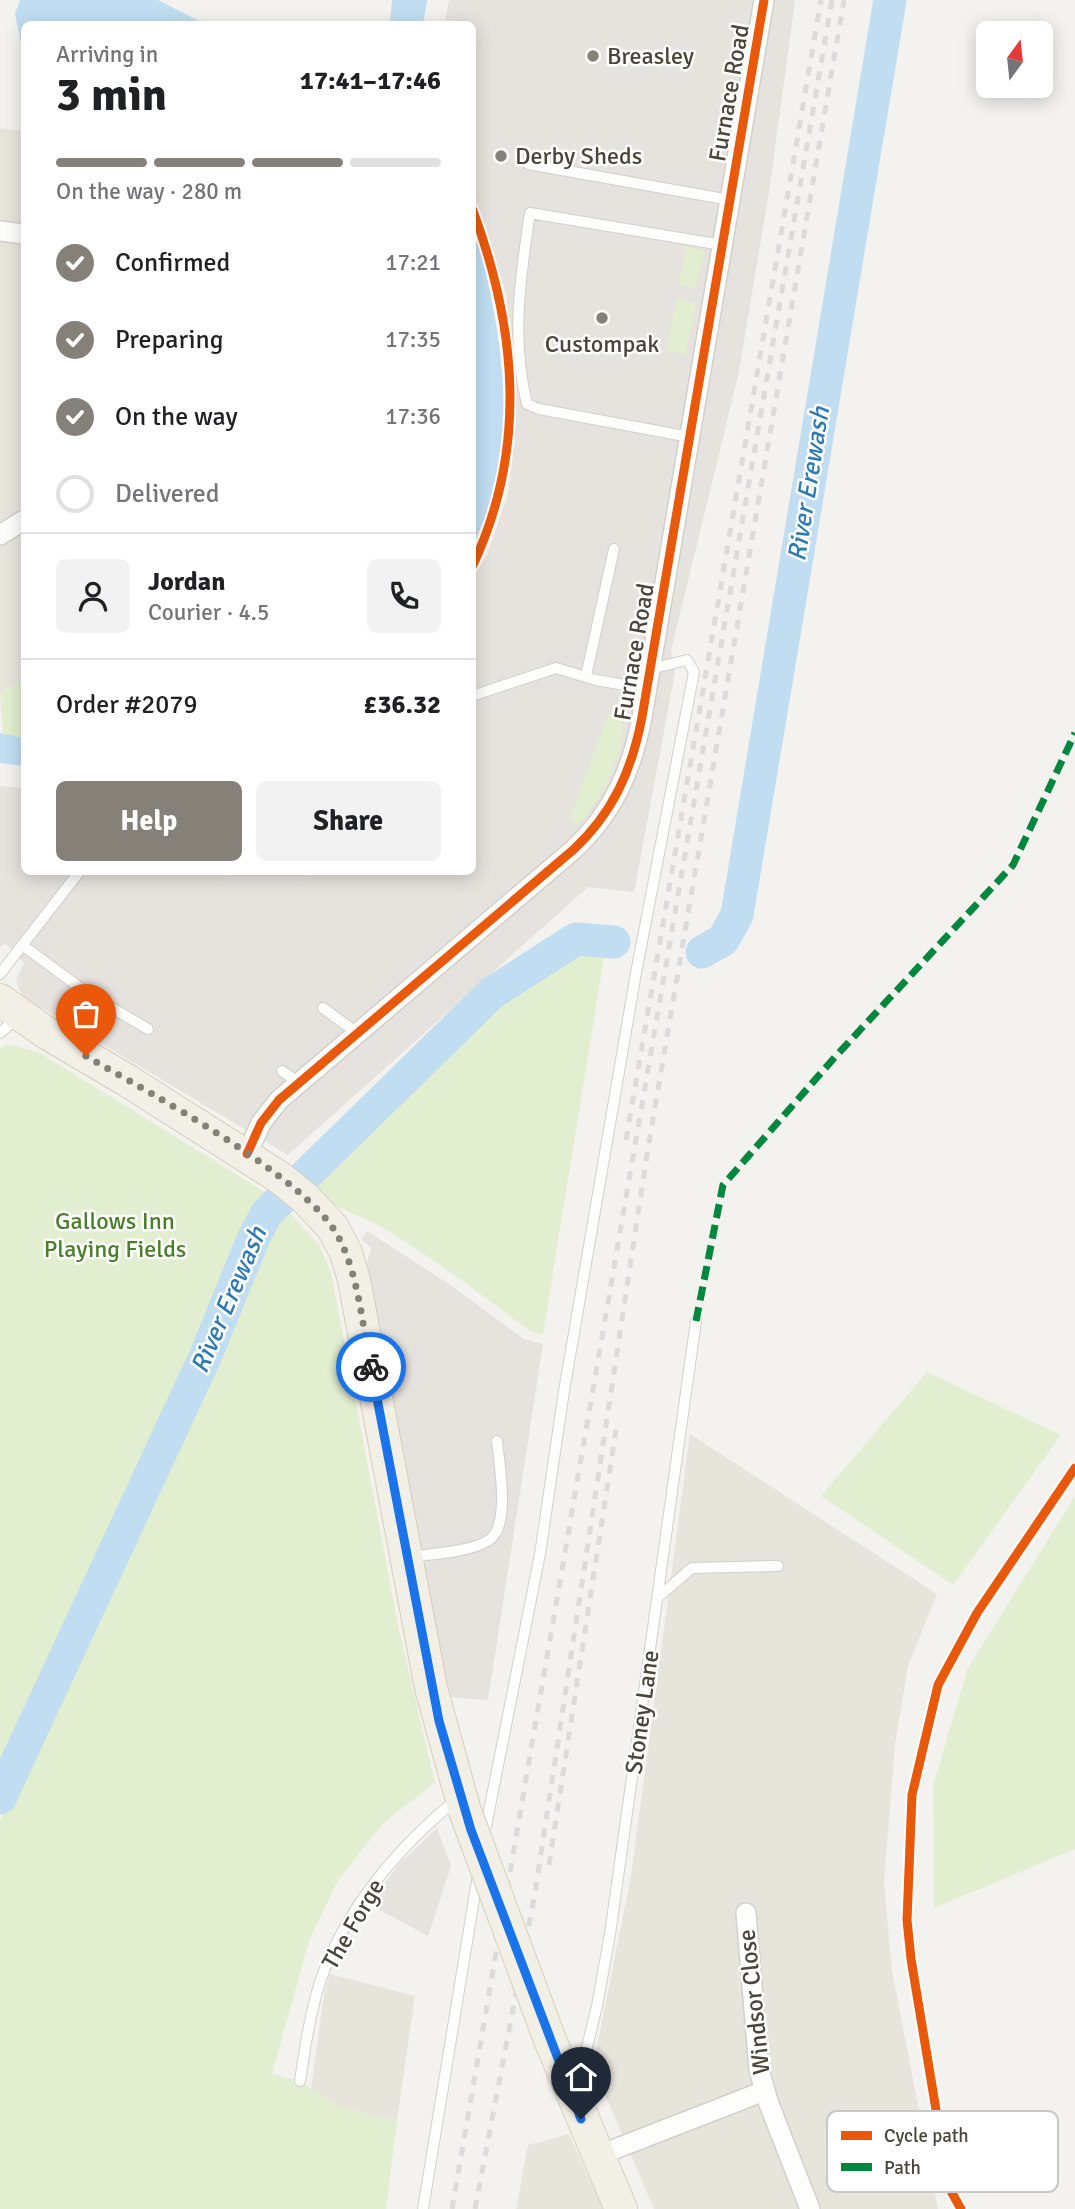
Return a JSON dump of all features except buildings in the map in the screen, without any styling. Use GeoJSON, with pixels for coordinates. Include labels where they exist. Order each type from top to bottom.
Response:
{"type":"FeatureCollection","features":[{"type":"Feature","properties":{"kind":"main road"},"geometry":{"type":"LineString","coordinates":[[7,1016],[247,1154],[305,1198],[333,1228],[350,1266],[431,1688],[462,1804],[573,2100],[621,2209]]}},
{"type":"Feature","properties":{"kind":"street","name":"Furnace Road"},"geometry":{"type":"LineString","coordinates":[[247,1154],[271,1108],[573,850],[600,822],[619,793],[632,761],[649,679],[722,245],[767,0]]}},
{"type":"Feature","properties":{"kind":"street"},"geometry":{"type":"LineString","coordinates":[[0,231],[21,234]]}},
{"type":"Feature","properties":{"kind":"street"},"geometry":{"type":"LineString","coordinates":[[0,535],[21,522]]}},
{"type":"Feature","properties":{"kind":"street","name":"Windsor Close"},"geometry":{"type":"LineString","coordinates":[[746,1913],[759,2070],[764,2091],[810,2209]]}},
{"type":"Feature","properties":{"kind":"street","name":"Windsor Close"},"geometry":{"type":"LineString","coordinates":[[597,2156],[764,2091]]}},
{"type":"Feature","properties":{"kind":"lane"},"geometry":{"type":"LineString","coordinates":[[528,164],[730,200]]}},
{"type":"Feature","properties":{"kind":"lane"},"geometry":{"type":"LineString","coordinates":[[690,437],[539,409],[527,404],[517,326],[518,291],[530,213],[722,245]]}},
{"type":"Feature","properties":{"kind":"lane"},"geometry":{"type":"LineString","coordinates":[[586,676],[614,549]]}},
{"type":"Feature","properties":{"kind":"lane"},"geometry":{"type":"LineString","coordinates":[[423,2209],[493,1783],[540,1554],[564,1391],[636,973],[694,672],[687,660],[649,679],[586,676],[556,668],[476,695]]}},
{"type":"Feature","properties":{"kind":"lane"},"geometry":{"type":"LineString","coordinates":[[0,974],[77,875]]}},
{"type":"Feature","properties":{"kind":"lane"},"geometry":{"type":"LineString","coordinates":[[22,945],[90,995],[148,1029]]}},
{"type":"Feature","properties":{"kind":"lane"},"geometry":{"type":"LineString","coordinates":[[323,1008],[357,1032]]}},
{"type":"Feature","properties":{"kind":"lane"},"geometry":{"type":"LineString","coordinates":[[282,1071],[299,1083]]}},
{"type":"Feature","properties":{"kind":"lane","name":"Stoney Lane"},"geometry":{"type":"LineString","coordinates":[[573,2100],[597,2006],[610,1934],[696,1321]]}},
{"type":"Feature","properties":{"kind":"lane"},"geometry":{"type":"LineString","coordinates":[[405,1558],[463,1548],[488,1541],[495,1533],[502,1493],[497,1441]]}},
{"type":"Feature","properties":{"kind":"lane"},"geometry":{"type":"LineString","coordinates":[[657,1599],[692,1568],[778,1566]]}},
{"type":"Feature","properties":{"kind":"lane","name":"The Forge"},"geometry":{"type":"LineString","coordinates":[[300,2081],[309,2023],[332,1953],[386,1868],[409,1841],[462,1804]]}},
{"type":"Feature","properties":{"kind":"shaded area"},"geometry":{"type":"Polygon","coordinates":[[[449,0],[795,0],[768,198],[738,376],[671,651],[675,672],[634,892],[588,887],[288,1155],[25,998],[16,979],[24,963],[5,943],[0,947],[0,786],[21,788],[21,875],[476,875],[476,573],[487,555],[508,494],[515,440],[516,397],[506,294],[476,200],[476,21],[446,21],[449,0]]]}},
{"type":"Feature","properties":{"kind":"shaded area"},"geometry":{"type":"Polygon","coordinates":[[[778,0],[795,0],[768,198],[744,194],[778,0]]]}},
{"type":"Feature","properties":{"kind":"shaded area"},"geometry":{"type":"Polygon","coordinates":[[[0,128],[21,131],[21,681],[0,693],[0,128]]]}},
{"type":"Feature","properties":{"kind":"shaded area"},"geometry":{"type":"Polygon","coordinates":[[[739,222],[762,226],[738,376],[713,474],[695,471],[739,222]]]}},
{"type":"Feature","properties":{"kind":"shaded area"},"geometry":{"type":"Polygon","coordinates":[[[653,725],[664,728],[634,892],[588,887],[379,1071],[359,1050],[582,858],[596,874],[606,866],[592,849],[620,815],[641,778],[653,725]]]}},
{"type":"Feature","properties":{"kind":"shaded area"},"geometry":{"type":"Polygon","coordinates":[[[228,875],[309,875],[283,898],[299,917],[313,906],[345,945],[337,952],[350,964],[312,1022],[246,981],[253,971],[231,946],[224,932],[209,922],[225,899],[215,891],[228,875]]]}},
{"type":"Feature","properties":{"kind":"shaded area"},"geometry":{"type":"Polygon","coordinates":[[[44,975],[119,1020],[111,1034],[35,990],[44,975]]]}},
{"type":"Feature","properties":{"kind":"shaded area"},"geometry":{"type":"Polygon","coordinates":[[[367,1231],[452,1286],[524,1339],[543,1344],[488,1700],[446,1697],[364,1274],[371,1248],[361,1239],[367,1231]]]}},
{"type":"Feature","properties":{"kind":"shaded area"},"geometry":{"type":"Polygon","coordinates":[[[690,1434],[937,1594],[908,1666],[895,1744],[884,1882],[892,1971],[919,2111],[827,2111],[827,2192],[935,2192],[938,2209],[654,2209],[593,2067],[631,1876],[690,1434]]]}},
{"type":"Feature","properties":{"kind":"shaded area"},"geometry":{"type":"Polygon","coordinates":[[[437,1828],[451,1866],[428,1936],[369,1904],[400,1863],[437,1828]]]}},
{"type":"Feature","properties":{"kind":"shaded area"},"geometry":{"type":"Polygon","coordinates":[[[330,1974],[415,1996],[397,2121],[338,2107],[311,2089],[324,1995],[330,1974]]]}},
{"type":"Feature","properties":{"kind":"shaded area"},"geometry":{"type":"Polygon","coordinates":[[[569,2134],[603,2209],[516,2209],[528,2145],[569,2134]]]}},
{"type":"Feature","properties":{"kind":"green space"},"geometry":{"type":"Polygon","coordinates":[[[686,247],[704,250],[696,288],[679,285],[686,247]]]}},
{"type":"Feature","properties":{"kind":"green space"},"geometry":{"type":"Polygon","coordinates":[[[676,299],[696,303],[686,354],[667,350],[676,299]]]}},
{"type":"Feature","properties":{"kind":"green space"},"geometry":{"type":"Polygon","coordinates":[[[21,681],[21,737],[3,734],[0,693],[21,681]]]}},
{"type":"Feature","properties":{"kind":"green space"},"geometry":{"type":"Polygon","coordinates":[[[608,714],[622,721],[621,746],[602,791],[578,825],[570,818],[608,714]]]}},
{"type":"Feature","properties":{"kind":"green space"},"geometry":{"type":"Polygon","coordinates":[[[581,948],[605,951],[543,1334],[530,1331],[388,1231],[330,1203],[312,1191],[431,1066],[566,951],[581,948]]]}},
{"type":"Feature","properties":{"kind":"green space","name":"Gallows Inn Playing Fields"},"geometry":{"type":"Polygon","coordinates":[[[7,1044],[40,1053],[265,1192],[243,1224],[197,1345],[0,1777],[0,1049],[7,1044]]]}},
{"type":"Feature","properties":{"kind":"green space"},"geometry":{"type":"Polygon","coordinates":[[[288,1211],[319,1245],[331,1272],[399,1630],[435,1783],[383,1823],[337,1882],[309,1941],[272,2074],[300,2081],[338,2107],[397,2121],[386,2209],[0,2209],[0,1820],[218,1353],[262,1245],[277,1221],[288,1211]]]}},
{"type":"Feature","properties":{"kind":"green space"},"geometry":{"type":"Polygon","coordinates":[[[927,1372],[1061,1435],[953,1585],[821,1496],[927,1372]]]}},
{"type":"Feature","properties":{"kind":"green space"},"geometry":{"type":"Polygon","coordinates":[[[1075,1496],[1075,1849],[934,1908],[933,1786],[967,1670],[1075,1496]]]}},
{"type":"Feature","properties":{"kind":"water"},"geometry":{"type":"Polygon","coordinates":[[[20,0],[158,0],[199,21],[21,21],[21,43],[15,14],[20,0]]]}},
{"type":"Feature","properties":{"kind":"water"},"geometry":{"type":"Polygon","coordinates":[[[392,0],[427,0],[424,21],[390,21],[392,0]]]}},
{"type":"Feature","properties":{"kind":"water"},"geometry":{"type":"Polygon","coordinates":[[[476,240],[495,319],[505,423],[499,480],[476,538],[476,240]]]}},
{"type":"Feature","properties":{"kind":"water"},"geometry":{"type":"Polygon","coordinates":[[[0,733],[21,737],[21,766],[0,763],[0,733]]]}},
{"type":"Feature","properties":{"kind":"waterway","name":"River Erewash"},"geometry":{"type":"LineString","coordinates":[[702,952],[723,940],[737,915],[890,0]]}},
{"type":"Feature","properties":{"kind":"waterway","name":"River Erewash"},"geometry":{"type":"LineString","coordinates":[[0,1798],[205,1357],[254,1237],[267,1213],[492,993],[576,939],[614,942]]}},
{"type":"Feature","properties":{"kind":"railway"},"geometry":{"type":"LineString","coordinates":[[626,1140],[821,0]]}},
{"type":"Feature","properties":{"kind":"railway"},"geometry":{"type":"LineString","coordinates":[[452,2209],[832,0]]}},
{"type":"Feature","properties":{"kind":"railway"},"geometry":{"type":"LineString","coordinates":[[475,2209],[535,1893],[648,1148],[844,0]]}},
{"type":"Feature","properties":{"kind":"railway"},"geometry":{"type":"LineString","coordinates":[[549,1865],[616,1430]]}},
{"type":"Feature","properties":{"kind":"marked path"},"geometry":{"type":"LineString","coordinates":[[696,1321],[723,1185],[835,1057],[1013,865],[1075,733]]}},
{"type":"Feature","properties":{"kind":"cycle path"},"geometry":{"type":"LineString","coordinates":[[247,1154],[261,1123],[279,1100],[573,850],[599,821],[619,790],[633,755],[642,717],[764,0]]}},
{"type":"Feature","properties":{"kind":"cycle path"},"geometry":{"type":"LineString","coordinates":[[476,220],[499,298],[507,343],[510,388],[502,478],[490,523],[476,557]]}},
{"type":"Feature","properties":{"kind":"cycle path"},"geometry":{"type":"LineString","coordinates":[[936,2111],[907,1920],[912,1795],[938,1685],[977,1613],[1075,1468]]}},
{"type":"Feature","properties":{"kind":"cycle path"},"geometry":{"type":"LineString","coordinates":[[952,2192],[961,2209]]}},
{"type":"Feature","properties":{"kind":"way so far"},"geometry":{"type":"LineString","coordinates":[[86,1056],[247,1154],[322,1214],[346,1253],[371,1367]]}},
{"type":"Feature","properties":{"kind":"place","name":"Breasley"},"geometry":{"type":"Point","coordinates":[593,56]}},
{"type":"Feature","properties":{"kind":"place","name":"Derby Sheds"},"geometry":{"type":"Point","coordinates":[501,156]}},
{"type":"Feature","properties":{"kind":"place","name":"Custompak"},"geometry":{"type":"Point","coordinates":[602,318]}},
{"type":"Feature","properties":{"kind":"route"},"geometry":{"type":"LineString","coordinates":[[371,1367],[431,1688],[460,1797],[581,2119]]}}]}
